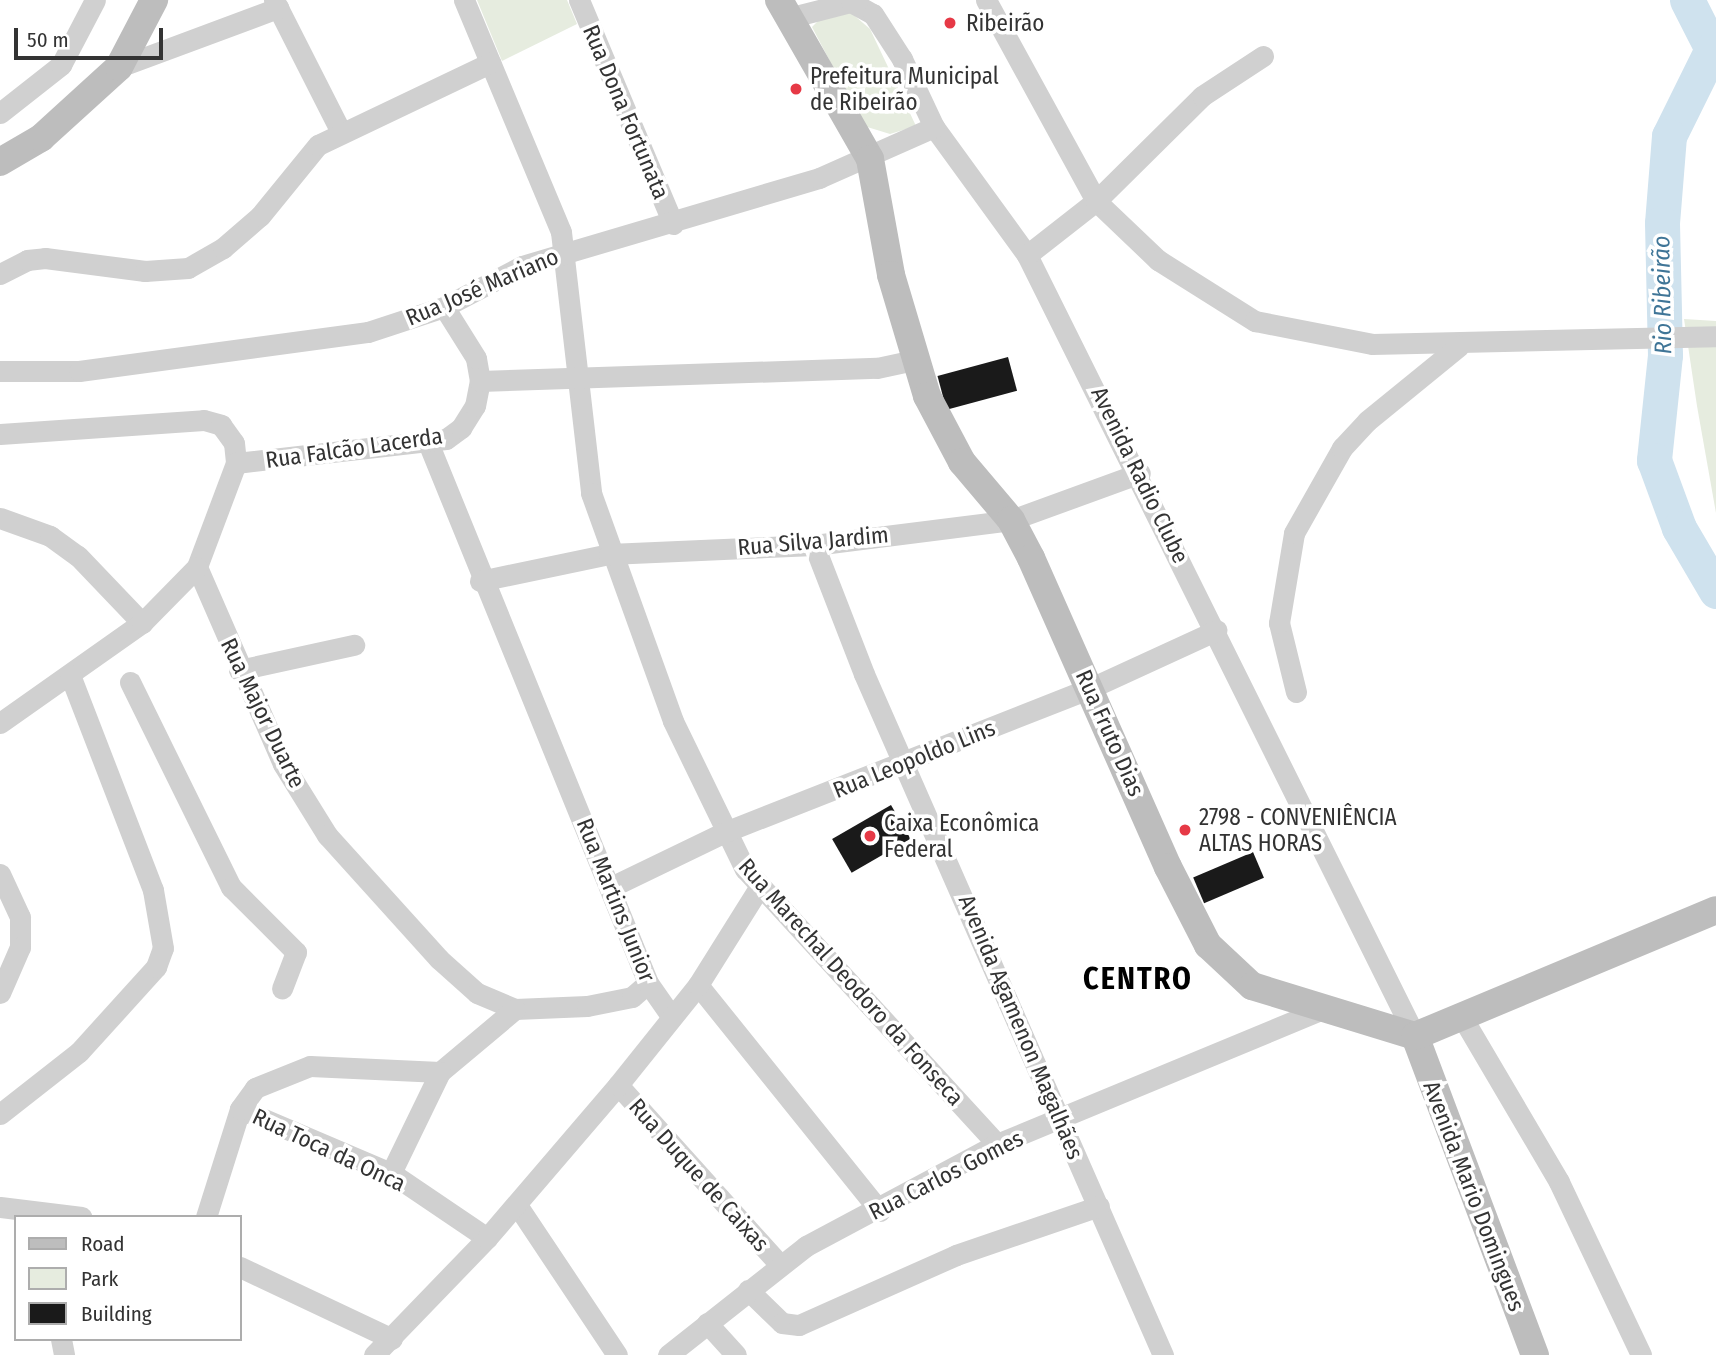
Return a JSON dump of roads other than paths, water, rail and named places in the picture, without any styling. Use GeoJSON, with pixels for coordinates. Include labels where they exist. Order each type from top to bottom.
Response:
{"type":"FeatureCollection","features":[{"type":"Feature","properties":{"kind":"street"},"geometry":{"type":"LineString","coordinates":[[0,113],[61,65],[95,0]]}},
{"type":"Feature","properties":{"kind":"street"},"geometry":{"type":"LineString","coordinates":[[0,162],[41,138],[118,67],[154,0]]}},
{"type":"Feature","properties":{"kind":"street","name":"Rua Marechal Deodoro da Fonseca"},"geometry":{"type":"LineString","coordinates":[[464,0],[549,197],[561,252],[579,380],[582,440],[609,554],[673,721],[725,832],[761,886],[997,1144]]}},
{"type":"Feature","properties":{"kind":"street","name":"Rua Dona Fortunata"},"geometry":{"type":"LineString","coordinates":[[579,0],[673,223]]}},
{"type":"Feature","properties":{"kind":"street"},"geometry":{"type":"LineString","coordinates":[[986,0],[1096,201],[1158,260],[1255,321],[1371,344],[1459,346],[1716,336]]}},
{"type":"Feature","properties":{"kind":"street","name":"Avenida Radio Clube"},"geometry":{"type":"LineString","coordinates":[[783,9],[851,2],[873,14],[902,59],[934,127],[1027,255],[1140,473],[1415,1036]]}},
{"type":"Feature","properties":{"kind":"street"},"geometry":{"type":"LineString","coordinates":[[118,67],[276,4],[341,132]]}},
{"type":"Feature","properties":{"kind":"street","name":"Rua Fruto Dias"},"geometry":{"type":"LineString","coordinates":[[783,9],[870,159],[891,275],[914,360],[962,462],[1011,520],[1093,687],[1168,867],[1208,945],[1252,986],[1327,1007],[1384,1030],[1415,1036]]}},
{"type":"Feature","properties":{"kind":"street"},"geometry":{"type":"LineString","coordinates":[[1027,255],[1096,201],[1186,110],[1263,56]]}},
{"type":"Feature","properties":{"kind":"street"},"geometry":{"type":"LineString","coordinates":[[0,274],[27,260],[45,258],[145,271],[188,268],[223,248],[260,216],[301,160],[341,132],[490,63]]}},
{"type":"Feature","properties":{"kind":"street"},"geometry":{"type":"LineString","coordinates":[[0,92],[23,97]]}},
{"type":"Feature","properties":{"kind":"street","name":"Rua José Mariano"},"geometry":{"type":"LineString","coordinates":[[0,371],[79,371],[314,343],[444,307],[522,266],[561,252],[673,223],[870,159],[934,127]]}},
{"type":"Feature","properties":{"kind":"street"},"geometry":{"type":"LineString","coordinates":[[444,307],[476,358],[480,381],[579,380],[877,368],[914,360]]}},
{"type":"Feature","properties":{"kind":"street"},"geometry":{"type":"LineString","coordinates":[[1296,692],[1279,623],[1294,533],[1342,449],[1367,421],[1459,346]]}},
{"type":"Feature","properties":{"kind":"street","name":"Rua Falcão Lacerda"},"geometry":{"type":"LineString","coordinates":[[236,463],[446,439],[461,428],[475,406],[480,381]]}},
{"type":"Feature","properties":{"kind":"street"},"geometry":{"type":"LineString","coordinates":[[0,434],[204,420],[229,432],[236,463],[197,567],[142,623],[0,723]]}},
{"type":"Feature","properties":{"kind":"street","name":"Rua Martins Junior"},"geometry":{"type":"LineString","coordinates":[[427,440],[480,581],[611,887],[648,983],[671,1016]]}},
{"type":"Feature","properties":{"kind":"street","name":"Rua Silva Jardim"},"geometry":{"type":"LineString","coordinates":[[480,581],[609,554],[814,545],[1011,520],[1140,473]]}},
{"type":"Feature","properties":{"kind":"street"},"geometry":{"type":"LineString","coordinates":[[0,518],[50,536],[78,556],[142,623]]}},
{"type":"Feature","properties":{"kind":"street","name":"Avenida Agamenon Magalhães"},"geometry":{"type":"LineString","coordinates":[[814,545],[904,765],[1163,1355]]}},
{"type":"Feature","properties":{"kind":"street","name":"Rua Major Duarte"},"geometry":{"type":"LineString","coordinates":[[197,567],[239,670],[283,764],[327,835],[439,959],[477,993],[515,1009],[613,1003],[648,983]]}},
{"type":"Feature","properties":{"kind":"street","name":"Rua Leopoldo Lins"},"geometry":{"type":"LineString","coordinates":[[611,887],[725,832],[904,765],[1093,687],[1217,630]]}},
{"type":"Feature","properties":{"kind":"street"},"geometry":{"type":"LineString","coordinates":[[239,670],[354,645]]}},
{"type":"Feature","properties":{"kind":"street"},"geometry":{"type":"LineString","coordinates":[[0,1114],[79,1052],[156,967],[163,948],[153,890],[70,675]]}},
{"type":"Feature","properties":{"kind":"street"},"geometry":{"type":"LineString","coordinates":[[130,682],[231,887],[296,952],[282,988]]}},
{"type":"Feature","properties":{"kind":"street"},"geometry":{"type":"LineString","coordinates":[[0,874],[20,917],[20,947],[0,993]]}},
{"type":"Feature","properties":{"kind":"street"},"geometry":{"type":"LineString","coordinates":[[374,1355],[517,1205],[618,1086],[698,985],[761,886]]}},
{"type":"Feature","properties":{"kind":"street"},"geometry":{"type":"LineString","coordinates":[[1415,1036],[1716,910]]}},
{"type":"Feature","properties":{"kind":"street"},"geometry":{"type":"LineString","coordinates":[[698,985],[880,1211]]}},
{"type":"Feature","properties":{"kind":"street","name":"Rua Carlos Gomes"},"geometry":{"type":"LineString","coordinates":[[668,1355],[806,1246],[880,1211],[997,1144],[1327,1007]]}},
{"type":"Feature","properties":{"kind":"street"},"geometry":{"type":"LineString","coordinates":[[391,1173],[440,1072],[515,1009]]}},
{"type":"Feature","properties":{"kind":"street"},"geometry":{"type":"LineString","coordinates":[[1462,1017],[1559,1182],[1641,1355]]}},
{"type":"Feature","properties":{"kind":"street","name":"Avenida Mario Domingues"},"geometry":{"type":"LineString","coordinates":[[1415,1036],[1535,1355]]}},
{"type":"Feature","properties":{"kind":"street"},"geometry":{"type":"LineString","coordinates":[[207,1215],[240,1109],[255,1088],[310,1066],[440,1072]]}},
{"type":"Feature","properties":{"kind":"street","name":"Rua Duque de Caixas"},"geometry":{"type":"LineString","coordinates":[[618,1086],[780,1265]]}},
{"type":"Feature","properties":{"kind":"street","name":"Rua Toca da Onca"},"geometry":{"type":"LineString","coordinates":[[240,1109],[391,1173],[487,1238]]}},
{"type":"Feature","properties":{"kind":"street"},"geometry":{"type":"LineString","coordinates":[[517,1205],[617,1355]]}},
{"type":"Feature","properties":{"kind":"street"},"geometry":{"type":"LineString","coordinates":[[748,1290],[782,1323],[799,1325],[956,1255],[1098,1206]]}},
{"type":"Feature","properties":{"kind":"street"},"geometry":{"type":"LineString","coordinates":[[0,1207],[65,1215]]}},
{"type":"Feature","properties":{"kind":"street"},"geometry":{"type":"LineString","coordinates":[[0,1207],[14,1222]]}},
{"type":"Feature","properties":{"kind":"street"},"geometry":{"type":"LineString","coordinates":[[242,1268],[392,1339]]}},
{"type":"Feature","properties":{"kind":"street"},"geometry":{"type":"LineString","coordinates":[[707,1323],[736,1355]]}},
{"type":"Feature","properties":{"kind":"waterway","name":"Rio Ribeirão"},"geometry":{"type":"LineString","coordinates":[[1687,0],[1712,49],[1669,136],[1662,223],[1665,355],[1654,460],[1679,528],[1716,591]]}},
{"type":"Feature","properties":{"kind":"place","name":"Ribeirão"},"geometry":{"type":"Point","coordinates":[950,23]}},
{"type":"Feature","properties":{"kind":"place","name":"Prefeitura Municipal de Ribeirão"},"geometry":{"type":"Point","coordinates":[796,89]}},
{"type":"Feature","properties":{"kind":"place","name":"2798 - CONVENIÊNCIA ALTAS HORAS"},"geometry":{"type":"Point","coordinates":[1185,830]}},
{"type":"Feature","properties":{"kind":"place","name":"Caixa Econômica Federal"},"geometry":{"type":"Point","coordinates":[870,836]}},
{"type":"Feature","properties":{"kind":"district","name":"CENTRO"},"geometry":{"type":"Point","coordinates":[1138,979]}}]}
